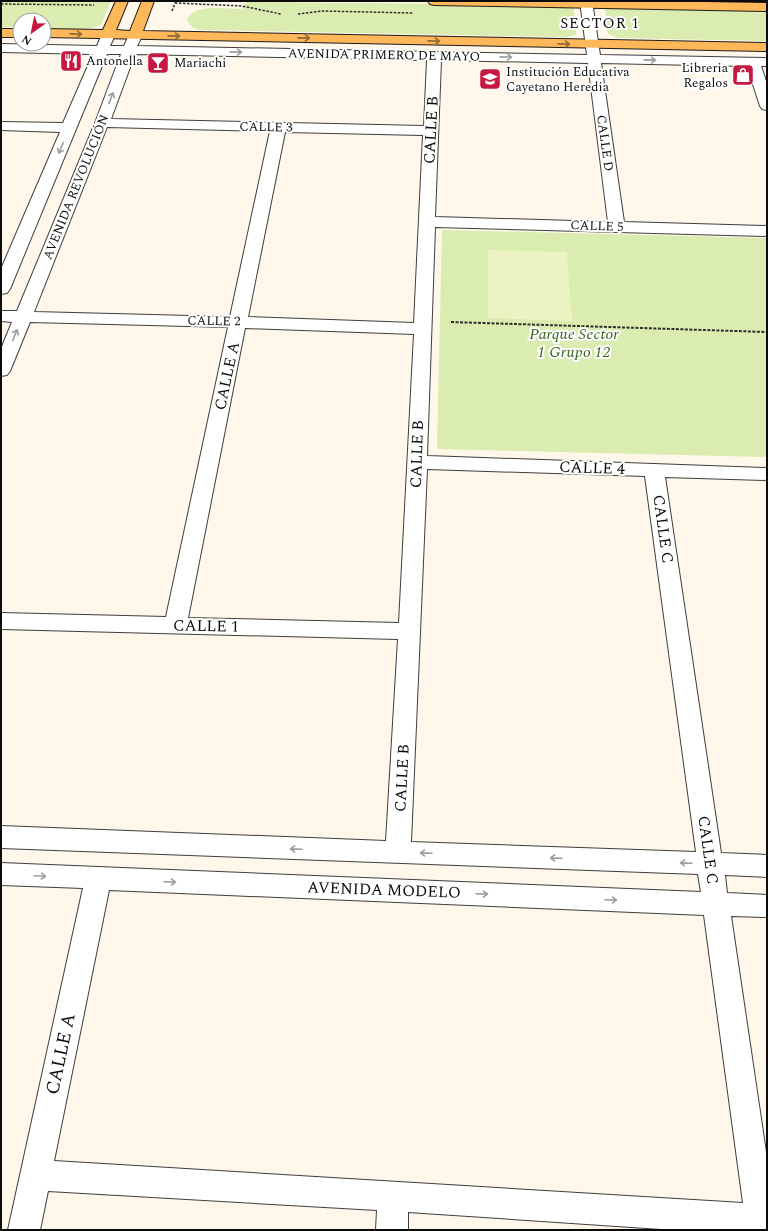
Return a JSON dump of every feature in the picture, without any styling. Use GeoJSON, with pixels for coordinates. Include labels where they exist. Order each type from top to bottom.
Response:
{"type":"FeatureCollection","features":[{"type":"Feature","properties":{"kind":"main road","name":"AVENIDA REVOLUCIÓN"},"geometry":{"type":"LineString","coordinates":[[108,34],[122,1]]}},
{"type":"Feature","properties":{"kind":"main road","name":"AVENIDA REVOLUCIÓN"},"geometry":{"type":"LineString","coordinates":[[135,35],[148,1]]}},
{"type":"Feature","properties":{"kind":"main road"},"geometry":{"type":"LineString","coordinates":[[434,1],[738,4],[767,8]]}},
{"type":"Feature","properties":{"kind":"main road"},"geometry":{"type":"LineString","coordinates":[[1,33],[12,33]]}},
{"type":"Feature","properties":{"kind":"main road","name":"AVENIDA PRIMERO DE MAYO"},"geometry":{"type":"LineString","coordinates":[[52,33],[767,47]]}},
{"type":"Feature","properties":{"kind":"street","name":"CALLE D"},"geometry":{"type":"LineString","coordinates":[[586,2],[617,227]]}},
{"type":"Feature","properties":{"kind":"street","name":"AVENIDA REVOLUCIÓN"},"geometry":{"type":"LineString","coordinates":[[1,289],[108,34]]}},
{"type":"Feature","properties":{"kind":"street","name":"AVENIDA REVOLUCIÓN"},"geometry":{"type":"LineString","coordinates":[[1,371],[10,317],[102,123],[135,35]]}},
{"type":"Feature","properties":{"kind":"street","name":"AVENIDA PRIMERO DE MAYO"},"geometry":{"type":"LineString","coordinates":[[1,48],[760,62]]}},
{"type":"Feature","properties":{"kind":"street","name":"CALLE B"},"geometry":{"type":"LineString","coordinates":[[398,852],[410,631],[434,56]]}},
{"type":"Feature","properties":{"kind":"street"},"geometry":{"type":"LineString","coordinates":[[760,62],[767,106]]}},
{"type":"Feature","properties":{"kind":"street","name":"CALLE 3"},"geometry":{"type":"LineString","coordinates":[[102,123],[431,131]]}},
{"type":"Feature","properties":{"kind":"street"},"geometry":{"type":"LineString","coordinates":[[1,126],[69,128]]}},
{"type":"Feature","properties":{"kind":"street","name":"CALLE A"},"geometry":{"type":"LineString","coordinates":[[175,625],[278,128]]}},
{"type":"Feature","properties":{"kind":"street","name":"CALLE 5"},"geometry":{"type":"LineString","coordinates":[[427,222],[767,231]]}},
{"type":"Feature","properties":{"kind":"street","name":"CALLE 2"},"geometry":{"type":"LineString","coordinates":[[10,317],[422,325]]}},
{"type":"Feature","properties":{"kind":"street","name":"CALLE 4"},"geometry":{"type":"LineString","coordinates":[[416,462],[767,474]]}},
{"type":"Feature","properties":{"kind":"street","name":"CALLE C"},"geometry":{"type":"LineString","coordinates":[[654,470],[762,1225]]}},
{"type":"Feature","properties":{"kind":"street","name":"CALLE 1"},"geometry":{"type":"LineString","coordinates":[[1,621],[410,631]]}},
{"type":"Feature","properties":{"kind":"street"},"geometry":{"type":"LineString","coordinates":[[1,837],[767,866]]}},
{"type":"Feature","properties":{"kind":"street","name":"AVENIDA MODELO"},"geometry":{"type":"LineString","coordinates":[[1,874],[767,906]]}},
{"type":"Feature","properties":{"kind":"street","name":"CALLE A"},"geometry":{"type":"LineString","coordinates":[[24,1230],[98,879]]}},
{"type":"Feature","properties":{"kind":"street"},"geometry":{"type":"LineString","coordinates":[[35,1175],[393,1196],[762,1225]]}},
{"type":"Feature","properties":{"kind":"street"},"geometry":{"type":"LineString","coordinates":[[392,1230],[393,1196]]}},
{"type":"Feature","properties":{"kind":"path"},"geometry":{"type":"LineString","coordinates":[[1,4],[100,6]]}},
{"type":"Feature","properties":{"kind":"path"},"geometry":{"type":"LineString","coordinates":[[422,325],[767,332]]}},
{"type":"Feature","properties":{"kind":"green space"},"geometry":{"type":"Polygon","coordinates":[[[1,1],[111,1],[101,25],[94,27],[73,29],[52,28],[52,12],[12,12],[12,27],[1,27],[1,1]]]}},
{"type":"Feature","properties":{"kind":"green space"},"geometry":{"type":"Polygon","coordinates":[[[246,2],[556,5],[570,7],[574,10],[576,35],[566,37],[199,30],[193,28],[187,20],[190,15],[196,11],[211,8],[242,9],[246,2]]]}},
{"type":"Feature","properties":{"kind":"green space"},"geometry":{"type":"Polygon","coordinates":[[[605,9],[767,10],[767,41],[617,38],[608,34],[605,9]]]}},
{"type":"Feature","properties":{"kind":"green space","name":"Parque Sector 1 Grupo 12"},"geometry":{"type":"Polygon","coordinates":[[[442,230],[767,238],[767,457],[437,449],[442,230]]]}},
{"type":"Feature","properties":{"kind":"green space"},"geometry":{"type":"Polygon","coordinates":[[[488,250],[567,252],[572,321],[488,318],[488,250]]]}},
{"type":"Feature","properties":{"kind":"place","name":"Antonella"},"geometry":{"type":"Point","coordinates":[71,61]}},
{"type":"Feature","properties":{"kind":"place","name":"Mariachi"},"geometry":{"type":"Point","coordinates":[158,63]}},
{"type":"Feature","properties":{"kind":"place","name":"Libreria Regalos"},"geometry":{"type":"Point","coordinates":[743,75]}},
{"type":"Feature","properties":{"kind":"place","name":"Institución Educativa Cayetano Heredia"},"geometry":{"type":"Point","coordinates":[490,79]}},
{"type":"Feature","properties":{"kind":"district","name":"SECTOR 1"},"geometry":{"type":"Point","coordinates":[600,23]}}]}
